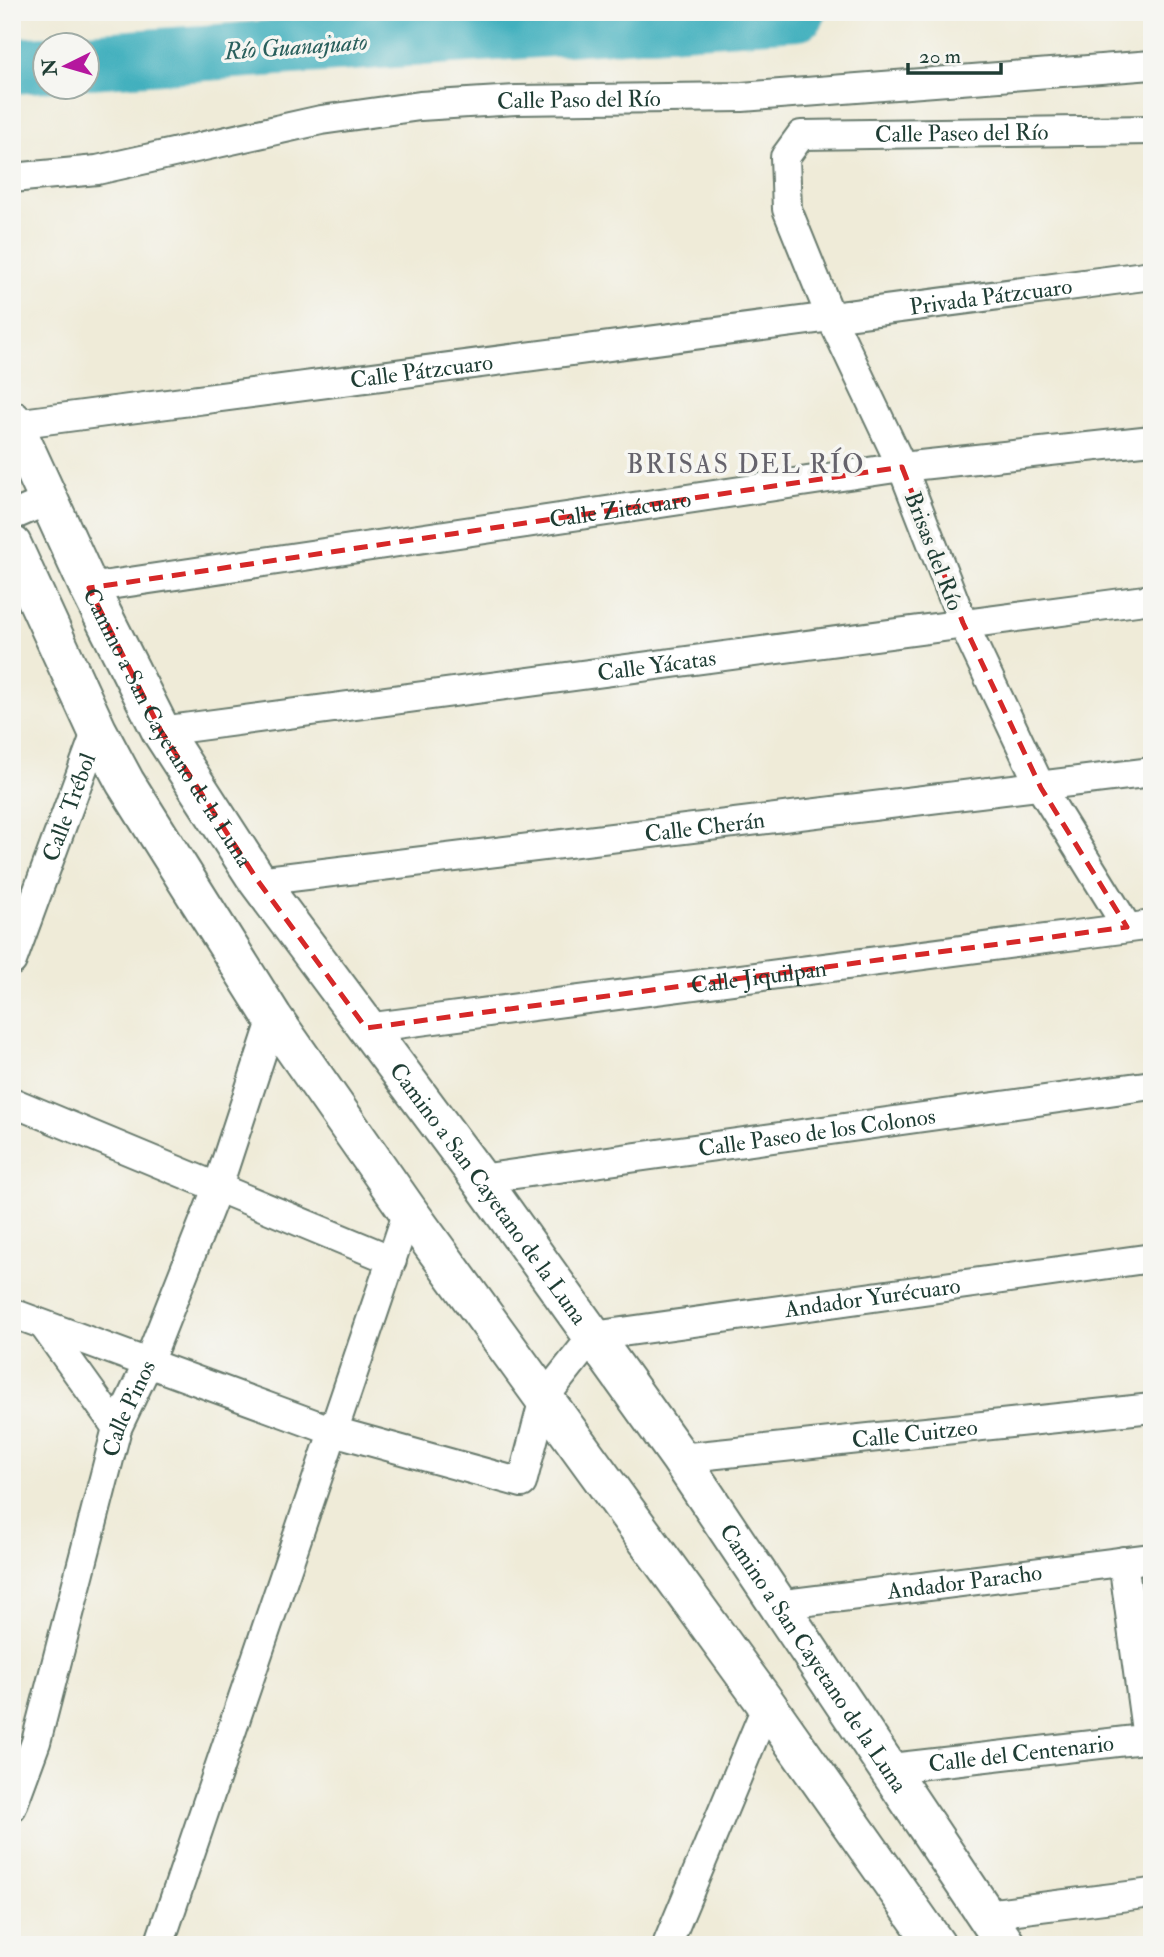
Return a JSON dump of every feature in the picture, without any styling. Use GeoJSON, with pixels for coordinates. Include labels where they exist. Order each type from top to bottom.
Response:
{"type":"FeatureCollection","features":[{"type":"Feature","properties":{"kind":"street","name":"Calle Paso del Río"},"geometry":{"type":"LineString","coordinates":[[12,178],[97,170],[321,120],[420,106],[516,100],[742,97],[1152,65]]}},
{"type":"Feature","properties":{"kind":"street","name":"Calle Paseo del Río"},"geometry":{"type":"LineString","coordinates":[[785,157],[801,135],[1152,130]]}},
{"type":"Feature","properties":{"kind":"street","name":"Brisas del Río"},"geometry":{"type":"LineString","coordinates":[[785,157],[787,209],[831,315],[902,467],[963,623],[1041,788],[1140,926]]}},
{"type":"Feature","properties":{"kind":"street","name":"Privada Pátzcuaro"},"geometry":{"type":"LineString","coordinates":[[831,315],[1152,275]]}},
{"type":"Feature","properties":{"kind":"street","name":"Calle Pátzcuaro"},"geometry":{"type":"LineString","coordinates":[[13,422],[831,315]]}},
{"type":"Feature","properties":{"kind":"street","name":"Camino a San Cayetano de la Luna"},"geometry":{"type":"LineString","coordinates":[[13,422],[31,480],[161,731],[258,881],[480,1180],[680,1458],[776,1605],[891,1769],[996,1929]]}},
{"type":"Feature","properties":{"kind":"street","name":"Calle Zitácuaro"},"geometry":{"type":"LineString","coordinates":[[89,588],[902,467],[1152,440]]}},
{"type":"Feature","properties":{"kind":"street"},"geometry":{"type":"LineString","coordinates":[[12,516],[31,480]]}},
{"type":"Feature","properties":{"kind":"street"},"geometry":{"type":"LineString","coordinates":[[12,545],[97,730],[125,782],[273,1018],[408,1211],[767,1705],[936,1945]]}},
{"type":"Feature","properties":{"kind":"street","name":"Calle Yácatas"},"geometry":{"type":"LineString","coordinates":[[161,731],[1152,599]]}},
{"type":"Feature","properties":{"kind":"street","name":"Calle Trébol"},"geometry":{"type":"LineString","coordinates":[[12,961],[97,730]]}},
{"type":"Feature","properties":{"kind":"street","name":"Calle Cherán"},"geometry":{"type":"LineString","coordinates":[[258,881],[1041,788],[1152,772]]}},
{"type":"Feature","properties":{"kind":"street","name":"Calle Jiquilpan"},"geometry":{"type":"LineString","coordinates":[[366,1028],[1140,926]]}},
{"type":"Feature","properties":{"kind":"street","name":"Calle Pinos"},"geometry":{"type":"LineString","coordinates":[[12,1807],[24,1738],[117,1428],[148,1363],[218,1186],[273,1018]]}},
{"type":"Feature","properties":{"kind":"street","name":"Calle Paseo de los Colonos"},"geometry":{"type":"LineString","coordinates":[[480,1180],[1152,1085]]}},
{"type":"Feature","properties":{"kind":"street"},"geometry":{"type":"LineString","coordinates":[[12,1102],[392,1260]]}},
{"type":"Feature","properties":{"kind":"street"},"geometry":{"type":"LineString","coordinates":[[159,1945],[408,1211]]}},
{"type":"Feature","properties":{"kind":"street","name":"Andador Yurécuaro"},"geometry":{"type":"LineString","coordinates":[[593,1336],[1152,1258]]}},
{"type":"Feature","properties":{"kind":"street"},"geometry":{"type":"LineString","coordinates":[[12,1313],[333,1431],[522,1483],[544,1398],[593,1336]]}},
{"type":"Feature","properties":{"kind":"street"},"geometry":{"type":"LineString","coordinates":[[44,1326],[117,1428]]}},
{"type":"Feature","properties":{"kind":"street","name":"Calle Cuitzeo"},"geometry":{"type":"LineString","coordinates":[[680,1458],[1152,1408]]}},
{"type":"Feature","properties":{"kind":"street","name":"Andador Paracho"},"geometry":{"type":"LineString","coordinates":[[776,1605],[1152,1558]]}},
{"type":"Feature","properties":{"kind":"street"},"geometry":{"type":"LineString","coordinates":[[1123,1561],[1149,1738]]}},
{"type":"Feature","properties":{"kind":"street"},"geometry":{"type":"LineString","coordinates":[[667,1945],[767,1705]]}},
{"type":"Feature","properties":{"kind":"street","name":"Calle del Centenario"},"geometry":{"type":"LineString","coordinates":[[891,1769],[1149,1738]]}},
{"type":"Feature","properties":{"kind":"street"},"geometry":{"type":"LineString","coordinates":[[996,1929],[1152,1893]]}},
{"type":"Feature","properties":{"kind":"highlighted area"},"geometry":{"type":"Polygon","coordinates":[[[902,467],[963,623],[1041,788],[1127,927],[366,1028],[258,881],[161,731],[89,588],[902,467]]]}},
{"type":"Feature","properties":{"kind":"waterway","name":"Río Guanajuato"},"geometry":{"type":"LineString","coordinates":[[102,60],[798,12]]}},
{"type":"Feature","properties":{"kind":"waterway","name":"Río Guanajuato"},"geometry":{"type":"LineString","coordinates":[[12,66],[32,65]]}},
{"type":"Feature","properties":{"kind":"district","name":"BRISAS DEL RÍO"},"geometry":{"type":"Point","coordinates":[746,465]}}]}
